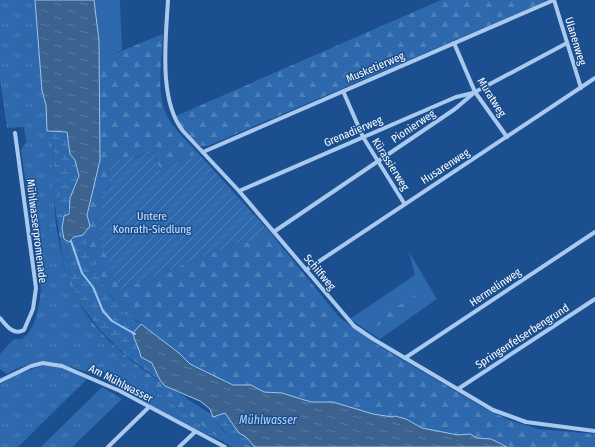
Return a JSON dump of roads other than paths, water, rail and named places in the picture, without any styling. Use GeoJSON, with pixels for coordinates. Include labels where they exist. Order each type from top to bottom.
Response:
{"type":"FeatureCollection","features":[{"type":"Feature","properties":{"kind":"street","name":"Schilfweg"},"geometry":{"type":"LineString","coordinates":[[168,0],[166,82],[169,103],[179,126],[275,231],[351,324],[373,340],[492,410],[526,422],[595,431]]}},
{"type":"Feature","properties":{"kind":"street","name":"Musketierweg"},"geometry":{"type":"LineString","coordinates":[[203,152],[554,0]]}},
{"type":"Feature","properties":{"kind":"street","name":"Ulanenweg"},"geometry":{"type":"LineString","coordinates":[[554,0],[581,88]]}},
{"type":"Feature","properties":{"kind":"street","name":"Muratweg"},"geometry":{"type":"LineString","coordinates":[[454,43],[475,92],[507,137]]}},
{"type":"Feature","properties":{"kind":"street","name":"Pionierweg"},"geometry":{"type":"LineString","coordinates":[[275,231],[455,109],[475,92],[567,43]]}},
{"type":"Feature","properties":{"kind":"street","name":"Husarenweg"},"geometry":{"type":"LineString","coordinates":[[306,270],[404,203],[595,78]]}},
{"type":"Feature","properties":{"kind":"street","name":"Kürassierweg"},"geometry":{"type":"LineString","coordinates":[[343,91],[363,137],[404,203]]}},
{"type":"Feature","properties":{"kind":"street","name":"Grenadierweg"},"geometry":{"type":"LineString","coordinates":[[239,191],[456,97],[475,92]]}},
{"type":"Feature","properties":{"kind":"street","name":"Mühlwasserpromenade"},"geometry":{"type":"LineString","coordinates":[[0,318],[14,331],[19,332],[24,330],[33,309],[36,288],[15,133]]}},
{"type":"Feature","properties":{"kind":"street","name":"Hermelinweg"},"geometry":{"type":"LineString","coordinates":[[405,358],[595,232]]}},
{"type":"Feature","properties":{"kind":"street","name":"Springenfelserbengrund"},"geometry":{"type":"LineString","coordinates":[[458,389],[595,299]]}},
{"type":"Feature","properties":{"kind":"street","name":"Am Mühlwasser"},"geometry":{"type":"LineString","coordinates":[[2,380],[31,366],[43,363],[53,364],[78,372],[225,447]]}},
{"type":"Feature","properties":{"kind":"street"},"geometry":{"type":"LineString","coordinates":[[0,375],[2,380]]}},
{"type":"Feature","properties":{"kind":"street"},"geometry":{"type":"LineString","coordinates":[[108,447],[148,407]]}},
{"type":"Feature","properties":{"kind":"street"},"geometry":{"type":"LineString","coordinates":[[179,447],[195,432]]}},
{"type":"Feature","properties":{"kind":"water"},"geometry":{"type":"Polygon","coordinates":[[[35,0],[94,0],[99,41],[100,160],[87,215],[90,226],[83,235],[74,237],[69,242],[64,239],[62,228],[64,216],[69,214],[70,198],[79,176],[75,160],[70,154],[67,132],[47,131],[46,105],[42,91],[35,0]]]}},
{"type":"Feature","properties":{"kind":"water","name":"Mühlwasser"},"geometry":{"type":"Polygon","coordinates":[[[141,324],[179,353],[190,364],[233,385],[251,385],[264,392],[282,393],[311,402],[333,402],[373,414],[392,417],[395,416],[406,419],[422,428],[458,435],[470,434],[477,438],[491,439],[507,447],[255,447],[246,437],[239,433],[225,413],[213,417],[210,409],[200,401],[165,386],[160,380],[152,363],[141,357],[133,333],[141,324]]]}},
{"type":"Feature","properties":{"kind":"waterway","name":"Mühlwasser"},"geometry":{"type":"LineString","coordinates":[[71,241],[82,273],[93,287],[103,311],[112,321],[135,334]]}},
{"type":"Feature","properties":{"kind":"park label","name":"Untere Konrath-Siedlung"},"geometry":{"type":"Point","coordinates":[152,222]}}]}
